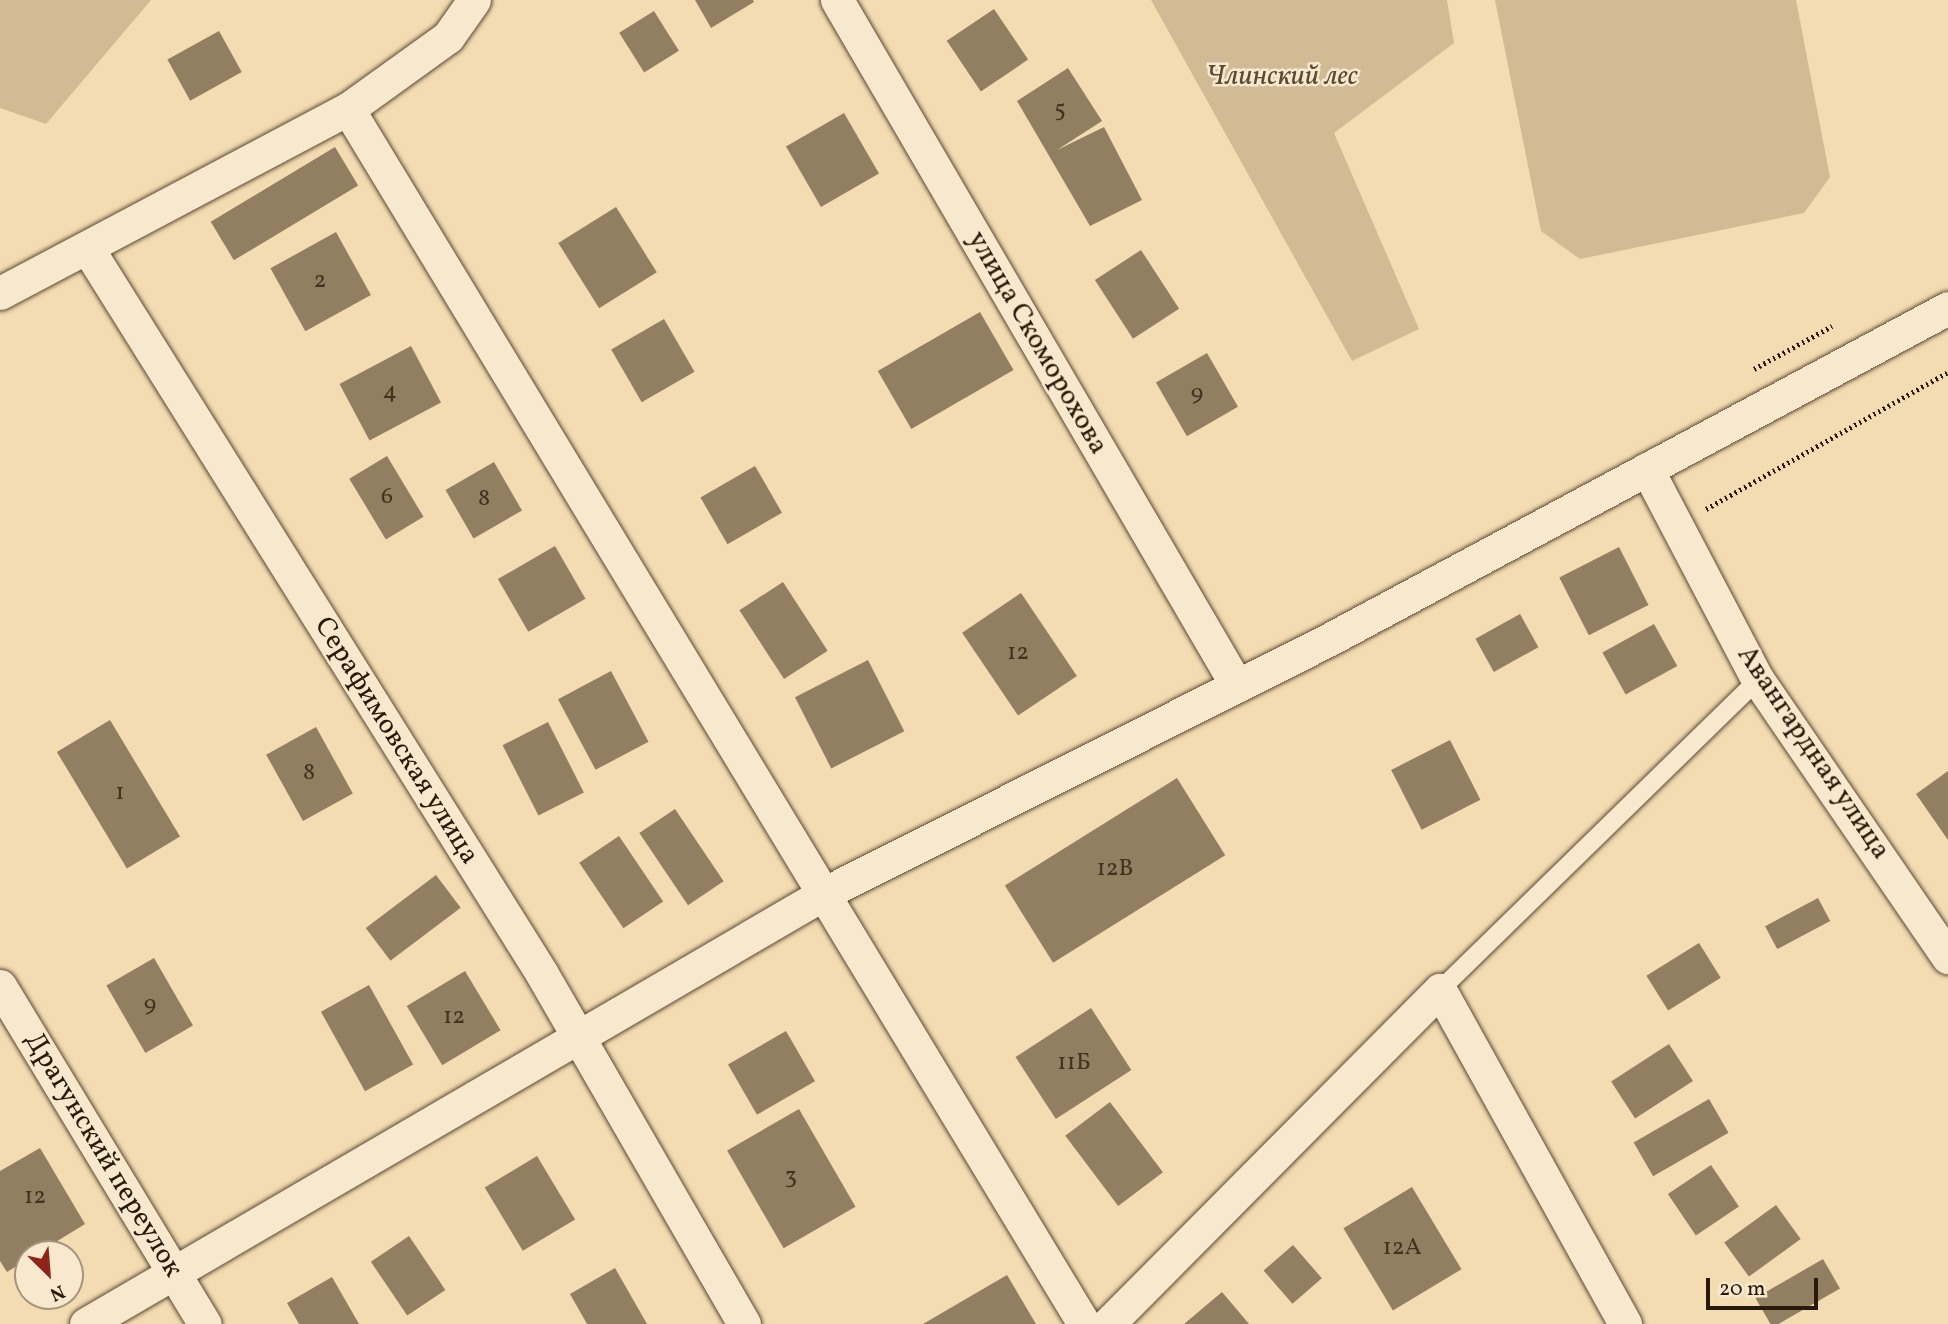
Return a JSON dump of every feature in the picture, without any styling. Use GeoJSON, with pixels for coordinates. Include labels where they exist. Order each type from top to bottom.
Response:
{"type":"FeatureCollection","features":[{"type":"Feature","properties":{"kind":"street"},"geometry":{"type":"LineString","coordinates":[[0,293],[88,249],[348,108],[447,37],[474,0]]}},
{"type":"Feature","properties":{"kind":"street","name":"улица Скоморохова"},"geometry":{"type":"LineString","coordinates":[[837,0],[1237,686]]}},
{"type":"Feature","properties":{"kind":"street"},"geometry":{"type":"LineString","coordinates":[[348,108],[1084,1324]]}},
{"type":"Feature","properties":{"kind":"street","name":"Серафимовская улица"},"geometry":{"type":"LineString","coordinates":[[88,249],[580,1041],[744,1324]]}},
{"type":"Feature","properties":{"kind":"street"},"geometry":{"type":"LineString","coordinates":[[86,1324],[580,1041],[825,893],[1237,686],[1948,309]]}},
{"type":"Feature","properties":{"kind":"street","name":"Авангардная улица"},"geometry":{"type":"LineString","coordinates":[[1647,469],[1758,680],[1948,957]]}},
{"type":"Feature","properties":{"kind":"street","name":"Драгунский переулок"},"geometry":{"type":"LineString","coordinates":[[0,986],[205,1324]]}},
{"type":"Feature","properties":{"kind":"street"},"geometry":{"type":"LineString","coordinates":[[1108,1324],[1440,990],[1625,1324]]}},
{"type":"Feature","properties":{"kind":"lane"},"geometry":{"type":"LineString","coordinates":[[1440,990],[1758,680]]}},
{"type":"Feature","properties":{"kind":"path"},"geometry":{"type":"LineString","coordinates":[[1702,512],[1948,372]]}},
{"type":"Feature","properties":{"kind":"green space"},"geometry":{"type":"Polygon","coordinates":[[[0,0],[151,0],[46,124],[0,108],[0,0]]]}},
{"type":"Feature","properties":{"kind":"green space","name":"Члинский лес"},"geometry":{"type":"Polygon","coordinates":[[[1151,0],[1447,0],[1454,43],[1334,133],[1419,329],[1352,361],[1151,0]]]}},
{"type":"Feature","properties":{"kind":"green space"},"geometry":{"type":"Polygon","coordinates":[[[1495,0],[1796,0],[1830,177],[1804,213],[1580,259],[1541,231],[1495,0]]]}},
{"type":"Feature","properties":{"kind":"building"},"geometry":{"type":"Polygon","coordinates":[[[695,0],[753,0],[754,2],[711,28],[695,0]]]}},
{"type":"Feature","properties":{"kind":"building"},"geometry":{"type":"Polygon","coordinates":[[[994,9],[1028,60],[981,91],[947,41],[994,9]]]}},
{"type":"Feature","properties":{"kind":"building"},"geometry":{"type":"Polygon","coordinates":[[[654,11],[679,51],[644,73],[619,33],[654,11]]]}},
{"type":"Feature","properties":{"kind":"building"},"geometry":{"type":"Polygon","coordinates":[[[219,31],[242,72],[190,101],[167,60],[219,31]]]}},
{"type":"Feature","properties":{"kind":"building"},"geometry":{"type":"Polygon","coordinates":[[[1068,68],[1102,121],[1057,150],[1104,127],[1142,200],[1090,226],[1017,101],[1068,68]]]}},
{"type":"Feature","properties":{"kind":"building"},"geometry":{"type":"Polygon","coordinates":[[[844,113],[879,174],[821,207],[786,146],[844,113]]]}},
{"type":"Feature","properties":{"kind":"building"},"geometry":{"type":"Polygon","coordinates":[[[335,147],[358,186],[234,260],[211,222],[335,147]]]}},
{"type":"Feature","properties":{"kind":"building"},"geometry":{"type":"Polygon","coordinates":[[[616,207],[657,272],[599,308],[558,243],[616,207]]]}},
{"type":"Feature","properties":{"kind":"building"},"geometry":{"type":"Polygon","coordinates":[[[336,232],[371,295],[305,331],[270,268],[336,232]]]}},
{"type":"Feature","properties":{"kind":"building"},"geometry":{"type":"Polygon","coordinates":[[[1141,250],[1179,309],[1133,339],[1095,280],[1141,250]]]}},
{"type":"Feature","properties":{"kind":"building"},"geometry":{"type":"Polygon","coordinates":[[[980,312],[1014,370],[911,429],[878,371],[980,312]]]}},
{"type":"Feature","properties":{"kind":"building"},"geometry":{"type":"Polygon","coordinates":[[[664,319],[694,372],[642,402],[611,350],[664,319]]]}},
{"type":"Feature","properties":{"kind":"building"},"geometry":{"type":"Polygon","coordinates":[[[411,346],[441,403],[370,441],[339,384],[411,346]]]}},
{"type":"Feature","properties":{"kind":"building"},"geometry":{"type":"Polygon","coordinates":[[[1207,353],[1238,407],[1187,436],[1156,382],[1207,353]]]}},
{"type":"Feature","properties":{"kind":"building"},"geometry":{"type":"Polygon","coordinates":[[[387,456],[424,517],[386,540],[349,479],[387,456]]]}},
{"type":"Feature","properties":{"kind":"building"},"geometry":{"type":"Polygon","coordinates":[[[494,462],[522,510],[474,538],[446,490],[494,462]]]}},
{"type":"Feature","properties":{"kind":"building"},"geometry":{"type":"Polygon","coordinates":[[[755,466],[782,513],[727,544],[700,497],[755,466]]]}},
{"type":"Feature","properties":{"kind":"building"},"geometry":{"type":"Polygon","coordinates":[[[555,546],[586,599],[528,632],[498,579],[555,546]]]}},
{"type":"Feature","properties":{"kind":"building"},"geometry":{"type":"Polygon","coordinates":[[[1619,547],[1649,605],[1589,635],[1559,577],[1619,547]]]}},
{"type":"Feature","properties":{"kind":"building"},"geometry":{"type":"Polygon","coordinates":[[[783,582],[828,651],[784,679],[739,610],[783,582]]]}},
{"type":"Feature","properties":{"kind":"building"},"geometry":{"type":"Polygon","coordinates":[[[1021,593],[1077,676],[1018,716],[962,633],[1021,593]]]}},
{"type":"Feature","properties":{"kind":"building"},"geometry":{"type":"Polygon","coordinates":[[[1520,614],[1538,647],[1494,672],[1475,639],[1520,614]]]}},
{"type":"Feature","properties":{"kind":"building"},"geometry":{"type":"Polygon","coordinates":[[[1654,624],[1677,666],[1626,695],[1602,653],[1654,624]]]}},
{"type":"Feature","properties":{"kind":"building"},"geometry":{"type":"Polygon","coordinates":[[[868,660],[904,731],[831,769],[795,697],[868,660]]]}},
{"type":"Feature","properties":{"kind":"building"},"geometry":{"type":"Polygon","coordinates":[[[611,671],[649,742],[596,770],[558,699],[611,671]]]}},
{"type":"Feature","properties":{"kind":"building"},"geometry":{"type":"Polygon","coordinates":[[[110,720],[180,837],[127,869],[57,752],[110,720]]]}},
{"type":"Feature","properties":{"kind":"building"},"geometry":{"type":"Polygon","coordinates":[[[548,722],[584,792],[538,816],[503,745],[548,722]]]}},
{"type":"Feature","properties":{"kind":"building"},"geometry":{"type":"Polygon","coordinates":[[[316,727],[353,793],[303,821],[266,755],[316,727]]]}},
{"type":"Feature","properties":{"kind":"building"},"geometry":{"type":"Polygon","coordinates":[[[1450,740],[1480,800],[1422,830],[1391,770],[1450,740]]]}},
{"type":"Feature","properties":{"kind":"building"},"geometry":{"type":"Polygon","coordinates":[[[1948,771],[1948,840],[1916,794],[1948,771]]]}},
{"type":"Feature","properties":{"kind":"building"},"geometry":{"type":"Polygon","coordinates":[[[1177,778],[1225,855],[1053,963],[1005,886],[1177,778]]]}},
{"type":"Feature","properties":{"kind":"building"},"geometry":{"type":"Polygon","coordinates":[[[675,809],[724,881],[688,905],[639,833],[675,809]]]}},
{"type":"Feature","properties":{"kind":"building"},"geometry":{"type":"Polygon","coordinates":[[[619,836],[663,901],[623,928],[579,863],[619,836]]]}},
{"type":"Feature","properties":{"kind":"building"},"geometry":{"type":"Polygon","coordinates":[[[436,875],[461,908],[390,961],[366,928],[436,875]]]}},
{"type":"Feature","properties":{"kind":"building"},"geometry":{"type":"Polygon","coordinates":[[[1818,898],[1830,921],[1777,949],[1765,926],[1818,898]]]}},
{"type":"Feature","properties":{"kind":"building"},"geometry":{"type":"Polygon","coordinates":[[[1699,943],[1721,978],[1668,1011],[1646,976],[1699,943]]]}},
{"type":"Feature","properties":{"kind":"building"},"geometry":{"type":"Polygon","coordinates":[[[154,958],[193,1026],[145,1053],[106,985],[154,958]]]}},
{"type":"Feature","properties":{"kind":"building"},"geometry":{"type":"Polygon","coordinates":[[[465,971],[501,1030],[442,1065],[407,1006],[465,971]]]}},
{"type":"Feature","properties":{"kind":"building"},"geometry":{"type":"Polygon","coordinates":[[[369,985],[413,1065],[365,1091],[321,1012],[369,985]]]}},
{"type":"Feature","properties":{"kind":"building"},"geometry":{"type":"Polygon","coordinates":[[[1091,1008],[1131,1070],[1056,1119],[1016,1057],[1091,1008]]]}},
{"type":"Feature","properties":{"kind":"building"},"geometry":{"type":"Polygon","coordinates":[[[786,1031],[815,1081],[757,1115],[728,1064],[786,1031]]]}},
{"type":"Feature","properties":{"kind":"building"},"geometry":{"type":"Polygon","coordinates":[[[1669,1044],[1693,1081],[1635,1118],[1611,1082],[1669,1044]]]}},
{"type":"Feature","properties":{"kind":"building"},"geometry":{"type":"Polygon","coordinates":[[[1709,1099],[1728,1133],[1653,1176],[1634,1142],[1709,1099]]]}},
{"type":"Feature","properties":{"kind":"building"},"geometry":{"type":"Polygon","coordinates":[[[1110,1102],[1163,1172],[1118,1206],[1065,1136],[1110,1102]]]}},
{"type":"Feature","properties":{"kind":"building"},"geometry":{"type":"Polygon","coordinates":[[[799,1109],[856,1207],[784,1248],[727,1150],[799,1109]]]}},
{"type":"Feature","properties":{"kind":"building"},"geometry":{"type":"Polygon","coordinates":[[[40,1148],[85,1224],[59,1240],[14,1240],[14,1268],[7,1272],[0,1261],[0,1171],[40,1148]]]}},
{"type":"Feature","properties":{"kind":"building"},"geometry":{"type":"Polygon","coordinates":[[[537,1156],[575,1219],[523,1251],[485,1187],[537,1156]]]}},
{"type":"Feature","properties":{"kind":"building"},"geometry":{"type":"Polygon","coordinates":[[[1711,1165],[1739,1206],[1696,1236],[1668,1194],[1711,1165]]]}},
{"type":"Feature","properties":{"kind":"building"},"geometry":{"type":"Polygon","coordinates":[[[1412,1187],[1461,1269],[1393,1310],[1343,1228],[1412,1187]]]}},
{"type":"Feature","properties":{"kind":"building"},"geometry":{"type":"Polygon","coordinates":[[[1776,1205],[1801,1239],[1749,1277],[1724,1243],[1776,1205]]]}},
{"type":"Feature","properties":{"kind":"building"},"geometry":{"type":"Polygon","coordinates":[[[409,1236],[445,1290],[407,1316],[371,1262],[409,1236]]]}},
{"type":"Feature","properties":{"kind":"building"},"geometry":{"type":"Polygon","coordinates":[[[1293,1245],[1322,1278],[1292,1304],[1264,1271],[1293,1245]]]}},
{"type":"Feature","properties":{"kind":"building"},"geometry":{"type":"Polygon","coordinates":[[[1823,1259],[1840,1288],[1778,1324],[1770,1324],[1755,1298],[1823,1259]]]}},
{"type":"Feature","properties":{"kind":"building"},"geometry":{"type":"Polygon","coordinates":[[[615,1268],[647,1324],[587,1324],[570,1294],[615,1268]]]}},
{"type":"Feature","properties":{"kind":"building"},"geometry":{"type":"Polygon","coordinates":[[[1007,1275],[1036,1324],[923,1324],[1007,1275]]]}},
{"type":"Feature","properties":{"kind":"building"},"geometry":{"type":"Polygon","coordinates":[[[332,1277],[359,1324],[299,1324],[287,1303],[332,1277]]]}},
{"type":"Feature","properties":{"kind":"building"},"geometry":{"type":"Polygon","coordinates":[[[1222,1292],[1249,1324],[1184,1324],[1222,1292]]]}}]}
